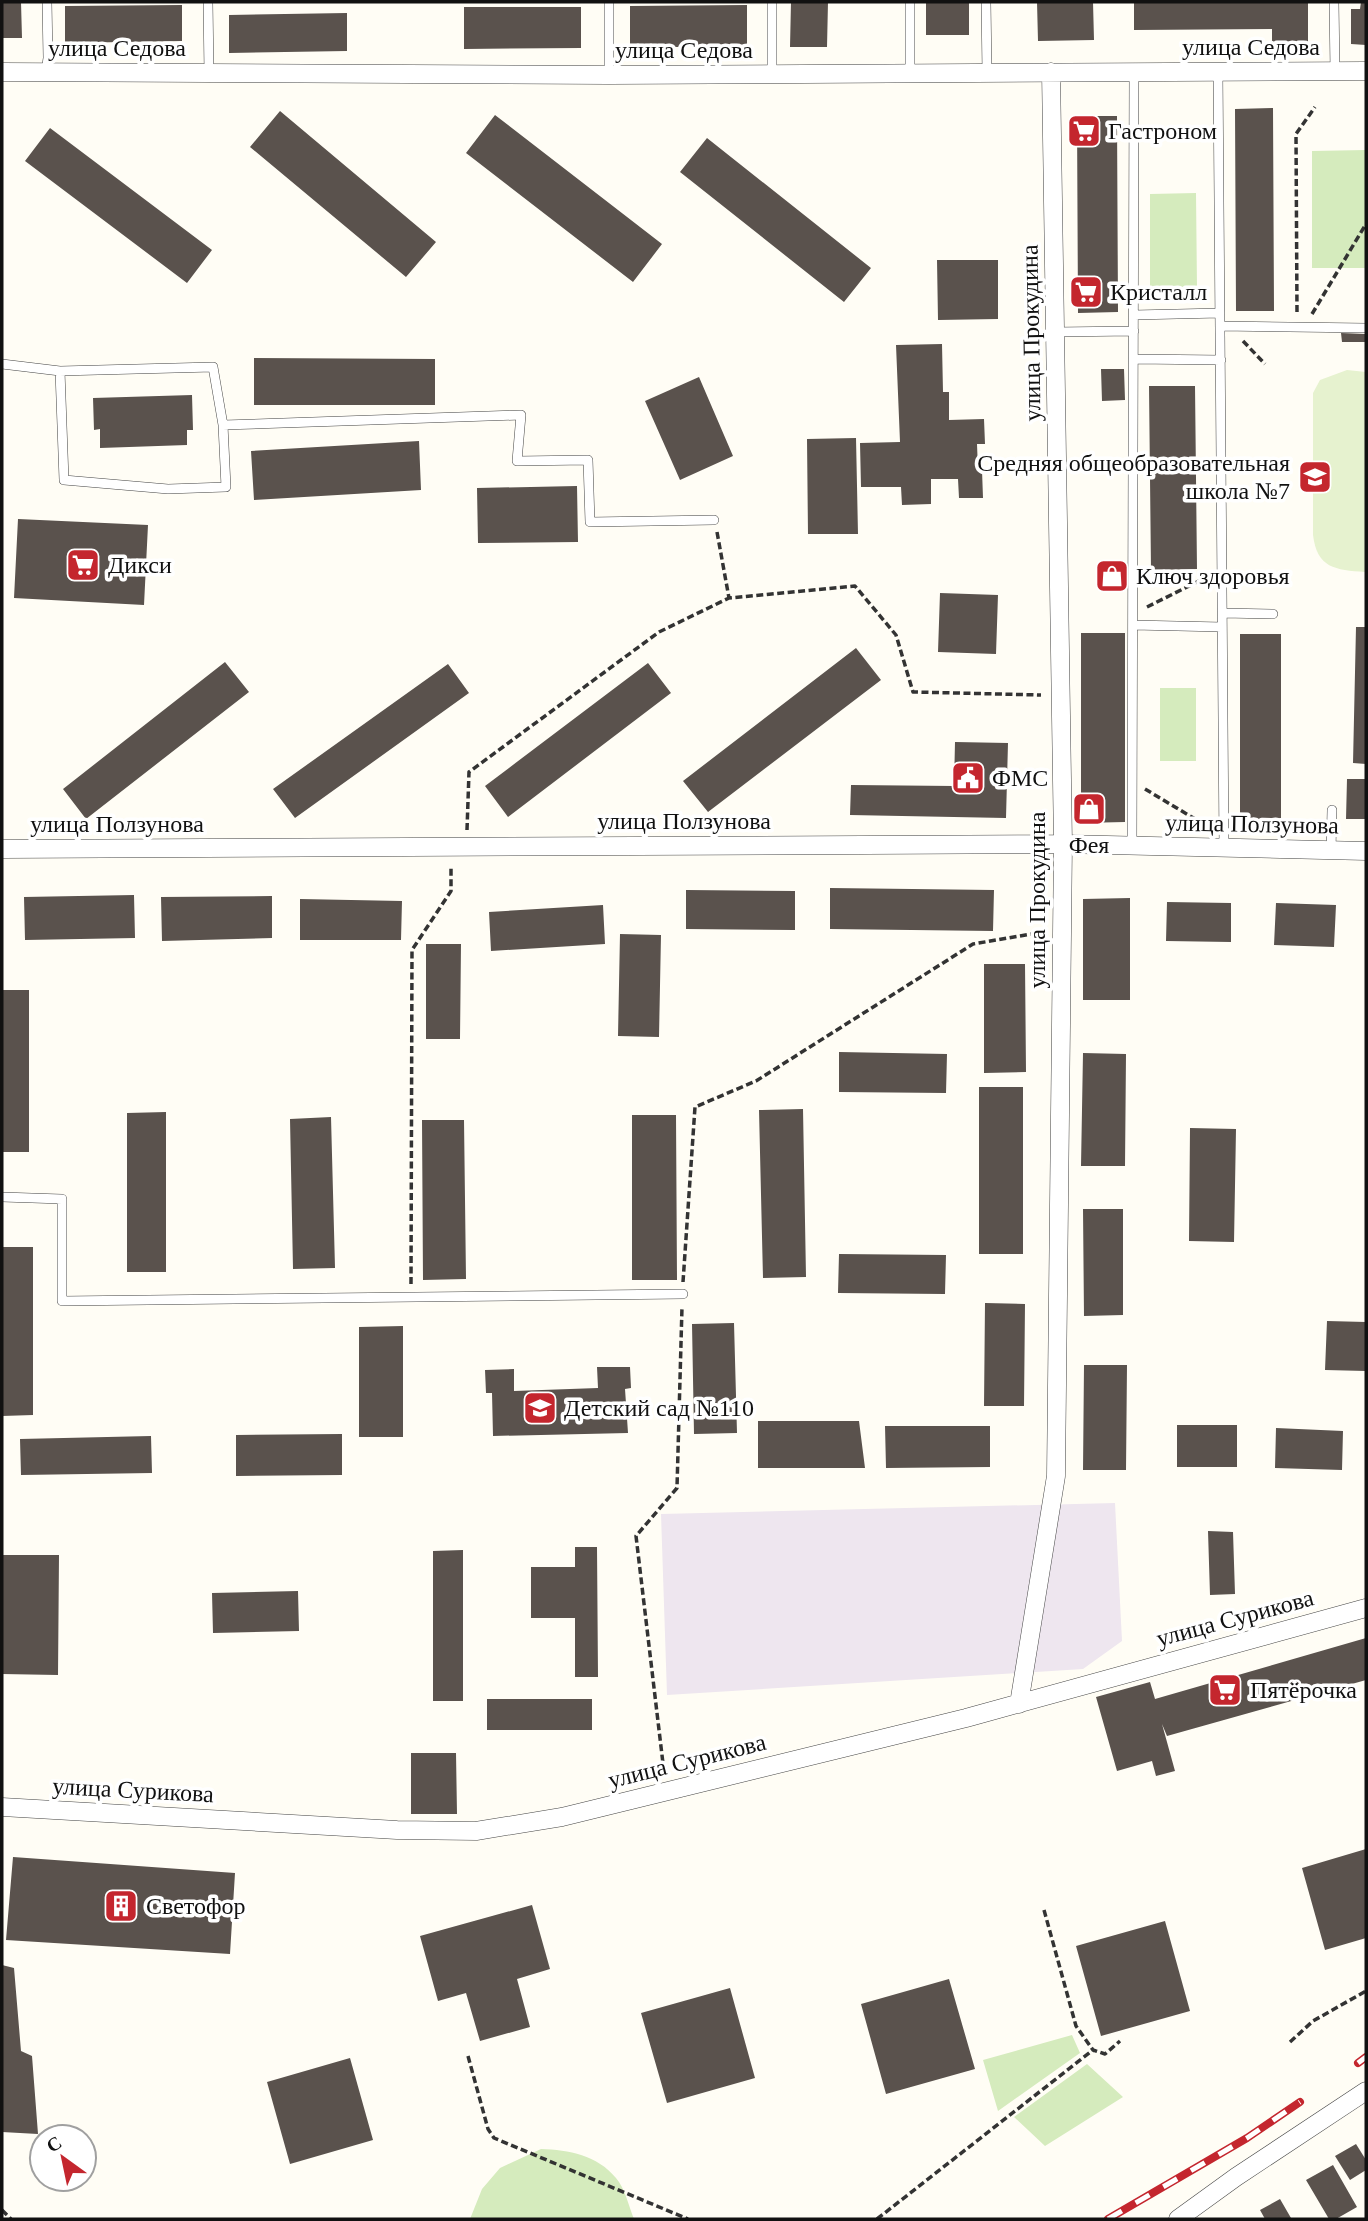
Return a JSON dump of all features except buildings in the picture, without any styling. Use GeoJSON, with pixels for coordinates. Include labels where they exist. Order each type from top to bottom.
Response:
{"type":"FeatureCollection","features":[{"type":"Feature","properties":{"kind":"street","name":"улица Седова"},"geometry":{"type":"LineString","coordinates":[[2,72],[609,75],[1366,71]]}},
{"type":"Feature","properties":{"kind":"street","name":"улица Прокудина"},"geometry":{"type":"LineString","coordinates":[[1019,1704],[1056,1476],[1063,844],[1052,72]]}},
{"type":"Feature","properties":{"kind":"street","name":"улица Ползунова"},"geometry":{"type":"LineString","coordinates":[[2,849],[1063,844],[1132,846],[1224,842],[1366,851]]}},
{"type":"Feature","properties":{"kind":"street","name":"улица Сурикова"},"geometry":{"type":"LineString","coordinates":[[2,1807],[397,1830],[476,1831],[562,1817],[1019,1704],[1366,1608]]}},
{"type":"Feature","properties":{"kind":"street"},"geometry":{"type":"LineString","coordinates":[[1178,2219],[1366,2091]]}},
{"type":"Feature","properties":{"kind":"lane"},"geometry":{"type":"LineString","coordinates":[[46,72],[47,2]]}},
{"type":"Feature","properties":{"kind":"lane"},"geometry":{"type":"LineString","coordinates":[[208,2],[209,73]]}},
{"type":"Feature","properties":{"kind":"lane"},"geometry":{"type":"LineString","coordinates":[[608,2],[609,75]]}},
{"type":"Feature","properties":{"kind":"lane"},"geometry":{"type":"LineString","coordinates":[[772,2],[772,74]]}},
{"type":"Feature","properties":{"kind":"lane"},"geometry":{"type":"LineString","coordinates":[[910,2],[910,73]]}},
{"type":"Feature","properties":{"kind":"lane"},"geometry":{"type":"LineString","coordinates":[[986,2],[987,72]]}},
{"type":"Feature","properties":{"kind":"lane"},"geometry":{"type":"LineString","coordinates":[[1334,2],[1335,71]]}},
{"type":"Feature","properties":{"kind":"lane"},"geometry":{"type":"LineString","coordinates":[[1132,846],[1134,72]]}},
{"type":"Feature","properties":{"kind":"lane"},"geometry":{"type":"LineString","coordinates":[[1218,72],[1220,313],[1225,326],[1221,360],[1224,842]]}},
{"type":"Feature","properties":{"kind":"lane"},"geometry":{"type":"LineString","coordinates":[[1134,315],[1220,313]]}},
{"type":"Feature","properties":{"kind":"lane"},"geometry":{"type":"LineString","coordinates":[[1225,326],[1366,328]]}},
{"type":"Feature","properties":{"kind":"lane"},"geometry":{"type":"LineString","coordinates":[[1055,332],[1133,331]]}},
{"type":"Feature","properties":{"kind":"lane"},"geometry":{"type":"LineString","coordinates":[[1134,359],[1221,360]]}},
{"type":"Feature","properties":{"kind":"lane"},"geometry":{"type":"LineString","coordinates":[[2,364],[60,371],[213,367],[223,425],[226,487],[168,489],[64,480],[60,371]]}},
{"type":"Feature","properties":{"kind":"lane"},"geometry":{"type":"LineString","coordinates":[[223,425],[521,415],[517,461],[588,460],[590,522],[714,520]]}},
{"type":"Feature","properties":{"kind":"lane"},"geometry":{"type":"LineString","coordinates":[[1223,613],[1273,614]]}},
{"type":"Feature","properties":{"kind":"lane"},"geometry":{"type":"LineString","coordinates":[[1133,625],[1222,626]]}},
{"type":"Feature","properties":{"kind":"lane"},"geometry":{"type":"LineString","coordinates":[[1331,850],[1332,810]]}},
{"type":"Feature","properties":{"kind":"lane"},"geometry":{"type":"LineString","coordinates":[[2,1197],[62,1199],[62,1301],[682,1294]]}},
{"type":"Feature","properties":{"kind":"path"},"geometry":{"type":"LineString","coordinates":[[1304,327],[1297,312],[1296,134],[1315,107]]}},
{"type":"Feature","properties":{"kind":"path"},"geometry":{"type":"LineString","coordinates":[[1304,327],[1366,224]]}},
{"type":"Feature","properties":{"kind":"path"},"geometry":{"type":"LineString","coordinates":[[1225,326],[1265,364]]}},
{"type":"Feature","properties":{"kind":"path"},"geometry":{"type":"LineString","coordinates":[[714,520],[729,598]]}},
{"type":"Feature","properties":{"kind":"path"},"geometry":{"type":"LineString","coordinates":[[1133,614],[1222,569]]}},
{"type":"Feature","properties":{"kind":"path"},"geometry":{"type":"LineString","coordinates":[[411,1297],[412,950],[451,891],[469,772],[659,632],[729,598],[855,586],[896,635],[914,692],[1061,695]]}},
{"type":"Feature","properties":{"kind":"path"},"geometry":{"type":"LineString","coordinates":[[1132,781],[1224,842]]}},
{"type":"Feature","properties":{"kind":"path"},"geometry":{"type":"LineString","coordinates":[[667,1792],[636,1536],[677,1488],[682,1294],[695,1107],[756,1081],[973,944],[1062,929]]}},
{"type":"Feature","properties":{"kind":"path"},"geometry":{"type":"LineString","coordinates":[[1044,1910],[1076,2026],[1093,2050],[1105,2054],[1120,2041]]}},
{"type":"Feature","properties":{"kind":"path"},"geometry":{"type":"LineString","coordinates":[[1290,2042],[1313,2021],[1366,1991]]}},
{"type":"Feature","properties":{"kind":"path"},"geometry":{"type":"LineString","coordinates":[[877,2219],[1093,2050]]}},
{"type":"Feature","properties":{"kind":"path"},"geometry":{"type":"LineString","coordinates":[[468,2056],[488,2129],[494,2138],[688,2219]]}},
{"type":"Feature","properties":{"kind":"path"},"geometry":{"type":"LineString","coordinates":[[2,2210],[11,2219]]}},
{"type":"Feature","properties":{"kind":"shaded area"},"geometry":{"type":"Polygon","coordinates":[[[1115,1503],[1122,1641],[1083,1669],[667,1695],[661,1514],[1115,1503]]]}},
{"type":"Feature","properties":{"kind":"green space"},"geometry":{"type":"Polygon","coordinates":[[[1366,150],[1366,268],[1312,268],[1312,151],[1366,150]]]}},
{"type":"Feature","properties":{"kind":"green space"},"geometry":{"type":"Polygon","coordinates":[[[1196,193],[1197,288],[1150,289],[1150,194],[1196,193]]]}},
{"type":"Feature","properties":{"kind":"green space"},"geometry":{"type":"Polygon","coordinates":[[[1347,370],[1366,372],[1365,572],[1336,568],[1323,561],[1313,535],[1313,393],[1320,380],[1347,370]]]}},
{"type":"Feature","properties":{"kind":"green space"},"geometry":{"type":"Polygon","coordinates":[[[1160,688],[1196,688],[1196,761],[1160,761],[1160,688]]]}},
{"type":"Feature","properties":{"kind":"green space"},"geometry":{"type":"Polygon","coordinates":[[[1072,2035],[1080,2053],[998,2111],[983,2060],[1072,2035]]]}},
{"type":"Feature","properties":{"kind":"green space"},"geometry":{"type":"Polygon","coordinates":[[[1087,2064],[1123,2097],[1045,2146],[1014,2117],[1087,2064]]]}},
{"type":"Feature","properties":{"kind":"green space"},"geometry":{"type":"Polygon","coordinates":[[[541,2149],[582,2155],[608,2170],[619,2182],[634,2219],[470,2219],[482,2189],[500,2168],[541,2149]]]}},
{"type":"Feature","properties":{"kind":"railway"},"geometry":{"type":"LineString","coordinates":[[1358,2063],[1366,2057]]}},
{"type":"Feature","properties":{"kind":"railway"},"geometry":{"type":"LineString","coordinates":[[1108,2219],[1247,2138],[1300,2102]]}},
{"type":"Feature","properties":{"kind":"place","name":"Гастроном"},"geometry":{"type":"Point","coordinates":[1084,131]}},
{"type":"Feature","properties":{"kind":"place","name":"Кристалл"},"geometry":{"type":"Point","coordinates":[1086,292]}},
{"type":"Feature","properties":{"kind":"place","name":"Средняя общеобразовательная школа №7"},"geometry":{"type":"Point","coordinates":[1315,477]}},
{"type":"Feature","properties":{"kind":"place","name":"Дикси"},"geometry":{"type":"Point","coordinates":[83,565]}},
{"type":"Feature","properties":{"kind":"place","name":"Ключ здоровья"},"geometry":{"type":"Point","coordinates":[1112,576]}},
{"type":"Feature","properties":{"kind":"place","name":"ФМС"},"geometry":{"type":"Point","coordinates":[968,778]}},
{"type":"Feature","properties":{"kind":"place","name":"Фея"},"geometry":{"type":"Point","coordinates":[1089,809]}},
{"type":"Feature","properties":{"kind":"place","name":"Детский сад №110"},"geometry":{"type":"Point","coordinates":[540,1408]}},
{"type":"Feature","properties":{"kind":"place","name":"Пятёрочка"},"geometry":{"type":"Point","coordinates":[1225,1690]}},
{"type":"Feature","properties":{"kind":"place","name":"Светофор"},"geometry":{"type":"Point","coordinates":[121,1906]}}]}
